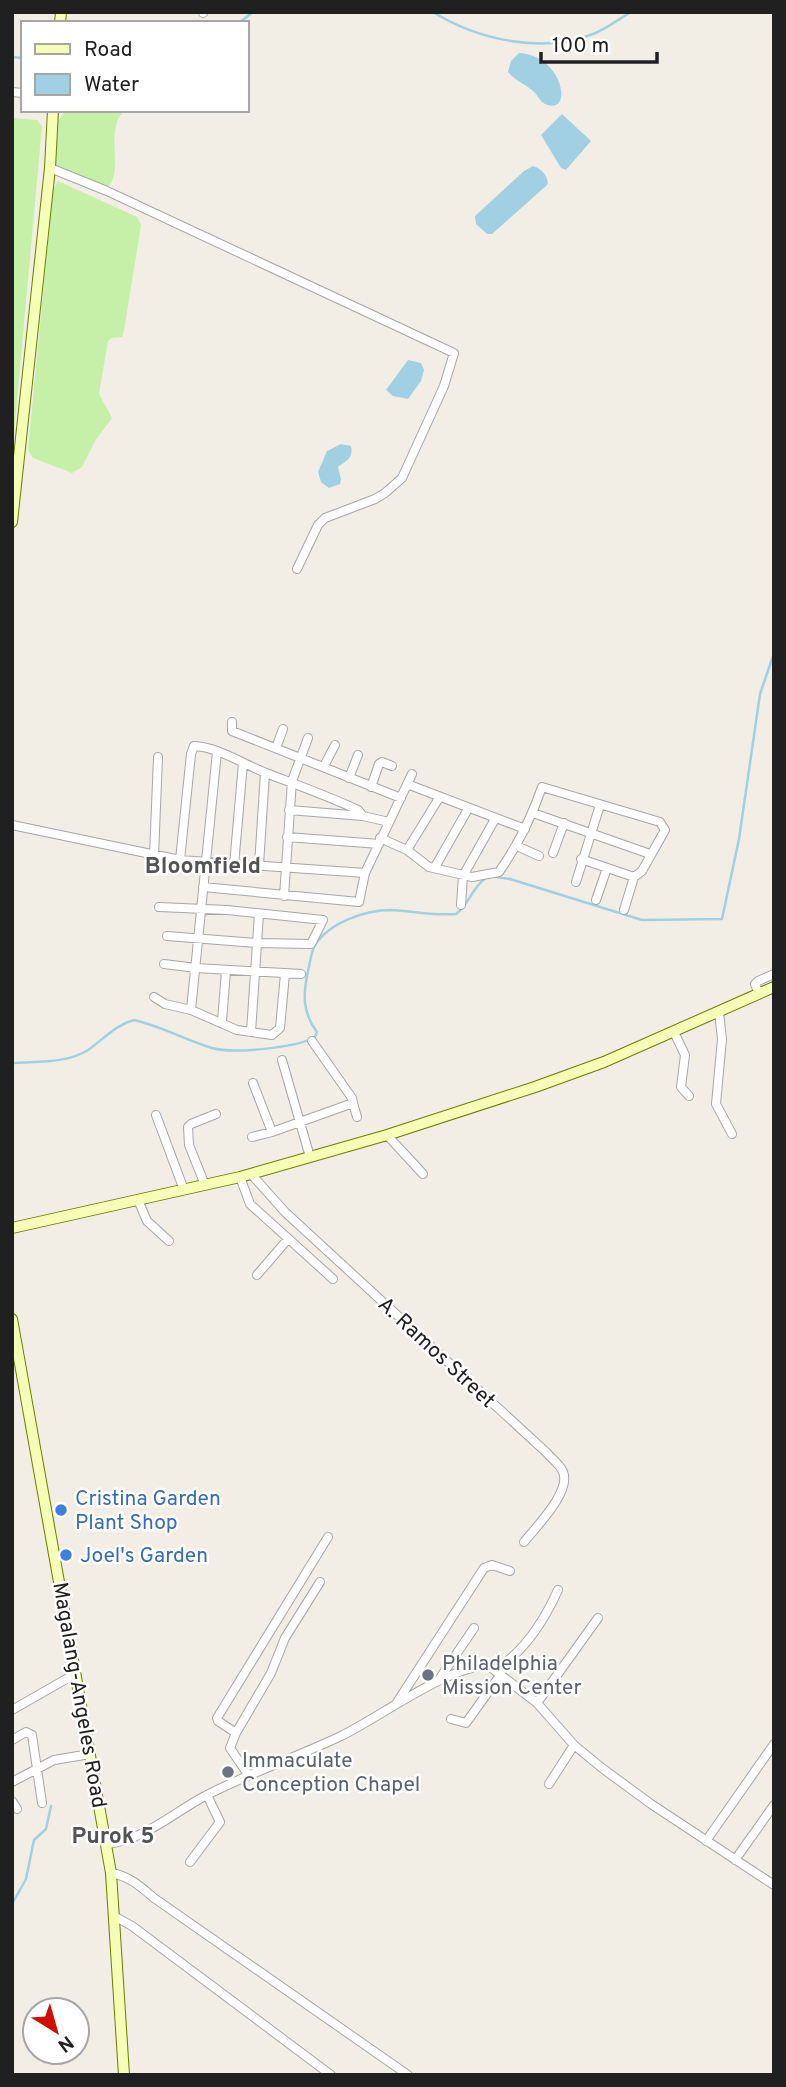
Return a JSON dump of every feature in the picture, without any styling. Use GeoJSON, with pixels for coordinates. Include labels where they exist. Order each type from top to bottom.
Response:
{"type":"FeatureCollection","features":[{"type":"Feature","properties":{"kind":"main road"},"geometry":{"type":"LineString","coordinates":[[12,522],[50,168],[52,112]]}},
{"type":"Feature","properties":{"kind":"main road"},"geometry":{"type":"LineString","coordinates":[[12,1228],[246,1175],[387,1135],[604,1062],[774,987]]}},
{"type":"Feature","properties":{"kind":"main road","name":"Magalang-Angeles Road"},"geometry":{"type":"LineString","coordinates":[[12,1319],[111,1873],[124,2075]]}},
{"type":"Feature","properties":{"kind":"street"},"geometry":{"type":"LineString","coordinates":[[50,168],[107,191],[454,353],[443,386],[402,478],[375,499],[325,518],[318,525],[297,569]]}},
{"type":"Feature","properties":{"kind":"street"},"geometry":{"type":"LineString","coordinates":[[233,722],[232,731],[401,798]]}},
{"type":"Feature","properties":{"kind":"street"},"geometry":{"type":"LineString","coordinates":[[253,738],[258,728]]}},
{"type":"Feature","properties":{"kind":"street"},"geometry":{"type":"LineString","coordinates":[[276,748],[283,729]]}},
{"type":"Feature","properties":{"kind":"street"},"geometry":{"type":"LineString","coordinates":[[284,896],[292,781],[308,738]]}},
{"type":"Feature","properties":{"kind":"street"},"geometry":{"type":"LineString","coordinates":[[180,860],[192,748],[197,745],[292,781],[358,810],[363,816]]}},
{"type":"Feature","properties":{"kind":"street"},"geometry":{"type":"LineString","coordinates":[[324,766],[335,745]]}},
{"type":"Feature","properties":{"kind":"street"},"geometry":{"type":"LineString","coordinates":[[191,1010],[217,752]]}},
{"type":"Feature","properties":{"kind":"street"},"geometry":{"type":"LineString","coordinates":[[349,778],[358,755]]}},
{"type":"Feature","properties":{"kind":"street"},"geometry":{"type":"LineString","coordinates":[[154,856],[158,757]]}},
{"type":"Feature","properties":{"kind":"street"},"geometry":{"type":"LineString","coordinates":[[371,787],[379,764],[382,762],[392,766]]}},
{"type":"Feature","properties":{"kind":"street"},"geometry":{"type":"LineString","coordinates":[[234,865],[243,763]]}},
{"type":"Feature","properties":{"kind":"street"},"geometry":{"type":"LineString","coordinates":[[259,865],[265,773]]}},
{"type":"Feature","properties":{"kind":"street"},"geometry":{"type":"LineString","coordinates":[[203,887],[359,902],[365,873],[412,774]]}},
{"type":"Feature","properties":{"kind":"street"},"geometry":{"type":"LineString","coordinates":[[407,784],[525,829]]}},
{"type":"Feature","properties":{"kind":"street"},"geometry":{"type":"LineString","coordinates":[[287,837],[379,841],[407,850],[425,865],[463,876],[499,872],[517,846],[542,787],[664,825],[665,830],[642,871],[634,877],[624,910]]}},
{"type":"Feature","properties":{"kind":"street"},"geometry":{"type":"LineString","coordinates":[[407,850],[439,798]]}},
{"type":"Feature","properties":{"kind":"street"},"geometry":{"type":"LineString","coordinates":[[576,881],[600,805]]}},
{"type":"Feature","properties":{"kind":"street"},"geometry":{"type":"LineString","coordinates":[[435,867],[468,809]]}},
{"type":"Feature","properties":{"kind":"street"},"geometry":{"type":"LineString","coordinates":[[289,810],[363,816],[389,822]]}},
{"type":"Feature","properties":{"kind":"street"},"geometry":{"type":"LineString","coordinates":[[533,813],[650,854]]}},
{"type":"Feature","properties":{"kind":"street"},"geometry":{"type":"LineString","coordinates":[[461,905],[463,876],[495,819]]}},
{"type":"Feature","properties":{"kind":"street"},"geometry":{"type":"LineString","coordinates":[[553,853],[564,823]]}},
{"type":"Feature","properties":{"kind":"street"},"geometry":{"type":"LineString","coordinates":[[12,825],[180,860],[365,873]]}},
{"type":"Feature","properties":{"kind":"street"},"geometry":{"type":"LineString","coordinates":[[517,846],[539,856]]}},
{"type":"Feature","properties":{"kind":"street"},"geometry":{"type":"LineString","coordinates":[[582,859],[634,877]]}},
{"type":"Feature","properties":{"kind":"street"},"geometry":{"type":"LineString","coordinates":[[596,900],[607,869]]}},
{"type":"Feature","properties":{"kind":"street"},"geometry":{"type":"LineString","coordinates":[[159,907],[323,920],[311,944],[167,936]]}},
{"type":"Feature","properties":{"kind":"street"},"geometry":{"type":"LineString","coordinates":[[251,1032],[260,914]]}},
{"type":"Feature","properties":{"kind":"street"},"geometry":{"type":"LineString","coordinates":[[164,964],[226,971],[301,974]]}},
{"type":"Feature","properties":{"kind":"street"},"geometry":{"type":"LineString","coordinates":[[222,1021],[226,971]]}},
{"type":"Feature","properties":{"kind":"street"},"geometry":{"type":"LineString","coordinates":[[154,997],[165,1004],[222,1021],[237,1030],[272,1035],[280,1028],[285,974]]}},
{"type":"Feature","properties":{"kind":"street"},"geometry":{"type":"LineString","coordinates":[[759,994],[755,984],[774,974]]}},
{"type":"Feature","properties":{"kind":"street"},"geometry":{"type":"LineString","coordinates":[[719,1012],[722,1039],[716,1104],[732,1134]]}},
{"type":"Feature","properties":{"kind":"street"},"geometry":{"type":"LineString","coordinates":[[674,1032],[685,1055],[681,1087],[689,1096]]}},
{"type":"Feature","properties":{"kind":"street"},"geometry":{"type":"LineString","coordinates":[[312,1041],[352,1098],[357,1116]]}},
{"type":"Feature","properties":{"kind":"street"},"geometry":{"type":"LineString","coordinates":[[282,1059],[310,1157]]}},
{"type":"Feature","properties":{"kind":"street"},"geometry":{"type":"LineString","coordinates":[[253,1083],[272,1132]]}},
{"type":"Feature","properties":{"kind":"street"},"geometry":{"type":"LineString","coordinates":[[252,1137],[353,1104]]}},
{"type":"Feature","properties":{"kind":"street"},"geometry":{"type":"LineString","coordinates":[[205,1185],[189,1145],[188,1127],[216,1114]]}},
{"type":"Feature","properties":{"kind":"street"},"geometry":{"type":"LineString","coordinates":[[156,1115],[184,1190]]}},
{"type":"Feature","properties":{"kind":"street"},"geometry":{"type":"LineString","coordinates":[[387,1135],[423,1174]]}},
{"type":"Feature","properties":{"kind":"street"},"geometry":{"type":"LineString","coordinates":[[246,1175],[250,1204],[333,1279]]}},
{"type":"Feature","properties":{"kind":"street","name":"A. Ramos Street"},"geometry":{"type":"LineString","coordinates":[[246,1175],[547,1453],[564,1472],[562,1494],[524,1542]]}},
{"type":"Feature","properties":{"kind":"street"},"geometry":{"type":"LineString","coordinates":[[138,1200],[147,1221],[169,1241]]}},
{"type":"Feature","properties":{"kind":"street"},"geometry":{"type":"LineString","coordinates":[[257,1275],[288,1240]]}},
{"type":"Feature","properties":{"kind":"street"},"geometry":{"type":"LineString","coordinates":[[236,1733],[217,1718],[328,1536]]}},
{"type":"Feature","properties":{"kind":"street"},"geometry":{"type":"LineString","coordinates":[[394,1706],[484,1568],[492,1565],[510,1571]]}},
{"type":"Feature","properties":{"kind":"street"},"geometry":{"type":"LineString","coordinates":[[249,1776],[230,1748],[271,1673],[281,1652],[282,1643],[320,1582]]}},
{"type":"Feature","properties":{"kind":"street"},"geometry":{"type":"LineString","coordinates":[[451,1718],[466,1723],[498,1672],[525,1644],[558,1590]]}},
{"type":"Feature","properties":{"kind":"street"},"geometry":{"type":"LineString","coordinates":[[537,1703],[598,1619]]}},
{"type":"Feature","properties":{"kind":"street"},"geometry":{"type":"LineString","coordinates":[[437,1682],[474,1628]]}},
{"type":"Feature","properties":{"kind":"street"},"geometry":{"type":"LineString","coordinates":[[106,1844],[130,1840],[207,1795],[344,1735],[437,1682],[480,1665],[489,1666],[537,1703],[574,1745],[652,1804],[735,1860],[772,1880]]}},
{"type":"Feature","properties":{"kind":"street"},"geometry":{"type":"LineString","coordinates":[[12,1710],[75,1674]]}},
{"type":"Feature","properties":{"kind":"street"},"geometry":{"type":"LineString","coordinates":[[12,1740],[30,1732],[42,1803]]}},
{"type":"Feature","properties":{"kind":"street"},"geometry":{"type":"LineString","coordinates":[[706,1841],[774,1744]]}},
{"type":"Feature","properties":{"kind":"street"},"geometry":{"type":"LineString","coordinates":[[550,1784],[574,1745]]}},
{"type":"Feature","properties":{"kind":"street"},"geometry":{"type":"LineString","coordinates":[[12,1782],[54,1760],[90,1754]]}},
{"type":"Feature","properties":{"kind":"street"},"geometry":{"type":"LineString","coordinates":[[190,1862],[220,1822],[207,1795]]}},
{"type":"Feature","properties":{"kind":"street"},"geometry":{"type":"LineString","coordinates":[[735,1860],[774,1805]]}},
{"type":"Feature","properties":{"kind":"street"},"geometry":{"type":"LineString","coordinates":[[111,1873],[134,1881],[154,1898],[408,2075]]}},
{"type":"Feature","properties":{"kind":"street"},"geometry":{"type":"LineString","coordinates":[[114,1916],[132,1926],[331,2075]]}},
{"type":"Feature","properties":{"kind":"green space"},"geometry":{"type":"Polygon","coordinates":[[[65,112],[122,113],[115,132],[114,174],[106,188],[56,165],[58,121],[65,112]]]}},
{"type":"Feature","properties":{"kind":"green space"},"geometry":{"type":"Polygon","coordinates":[[[12,118],[37,120],[42,126],[12,455],[12,118]]]}},
{"type":"Feature","properties":{"kind":"green space"},"geometry":{"type":"Polygon","coordinates":[[[58,181],[137,217],[141,225],[124,331],[122,337],[108,341],[99,394],[112,418],[95,441],[82,467],[72,473],[33,458],[28,450],[53,190],[58,181]]]}},
{"type":"Feature","properties":{"kind":"water"},"geometry":{"type":"Polygon","coordinates":[[[519,53],[534,56],[555,73],[560,84],[560,102],[554,106],[545,104],[531,89],[508,72],[511,61],[519,53]]]}},
{"type":"Feature","properties":{"kind":"water"},"geometry":{"type":"Polygon","coordinates":[[[562,114],[591,141],[566,170],[561,168],[541,135],[562,114]]]}},
{"type":"Feature","properties":{"kind":"water"},"geometry":{"type":"Polygon","coordinates":[[[533,166],[545,175],[548,183],[546,186],[492,234],[487,234],[476,224],[475,216],[533,166]]]}},
{"type":"Feature","properties":{"kind":"water"},"geometry":{"type":"Polygon","coordinates":[[[408,360],[421,363],[424,370],[421,381],[408,399],[393,396],[386,390],[408,360]]]}},
{"type":"Feature","properties":{"kind":"water"},"geometry":{"type":"Polygon","coordinates":[[[341,444],[351,446],[351,454],[349,459],[338,467],[340,484],[329,488],[321,482],[318,472],[327,451],[341,444]]]}},
{"type":"Feature","properties":{"kind":"waterway"},"geometry":{"type":"LineString","coordinates":[[242,21],[253,12]]}},
{"type":"Feature","properties":{"kind":"waterway"},"geometry":{"type":"LineString","coordinates":[[433,12],[490,37],[532,43],[574,40],[608,27],[631,12]]}},
{"type":"Feature","properties":{"kind":"waterway"},"geometry":{"type":"LineString","coordinates":[[12,57],[21,58]]}},
{"type":"Feature","properties":{"kind":"waterway"},"geometry":{"type":"LineString","coordinates":[[495,877],[510,879],[642,920],[722,919],[739,839],[760,694],[774,653]]}},
{"type":"Feature","properties":{"kind":"waterway"},"geometry":{"type":"LineString","coordinates":[[12,1063],[70,1058],[88,1050],[115,1029],[134,1020],[222,1050],[264,1049],[306,1041],[315,1037],[317,1032],[306,1010],[305,995],[312,951],[322,937],[339,924],[371,912],[391,910],[456,914],[486,878]]}},
{"type":"Feature","properties":{"kind":"waterway"},"geometry":{"type":"LineString","coordinates":[[12,1904],[26,1879],[34,1840],[46,1829],[51,1806]]}},
{"type":"Feature","properties":{"kind":"place","name":"Cristina Garden Plant Shop"},"geometry":{"type":"Point","coordinates":[61,1510]}},
{"type":"Feature","properties":{"kind":"place","name":"Joel's Garden"},"geometry":{"type":"Point","coordinates":[66,1555]}},
{"type":"Feature","properties":{"kind":"place","name":"Philadelphia Mission Center"},"geometry":{"type":"Point","coordinates":[428,1675]}},
{"type":"Feature","properties":{"kind":"place","name":"Immaculate Conception Chapel"},"geometry":{"type":"Point","coordinates":[228,1772]}},
{"type":"Feature","properties":{"kind":"district","name":"Bloomfield"},"geometry":{"type":"Point","coordinates":[203,865]}},
{"type":"Feature","properties":{"kind":"district","name":"Purok 5"},"geometry":{"type":"Point","coordinates":[113,1835]}}]}
